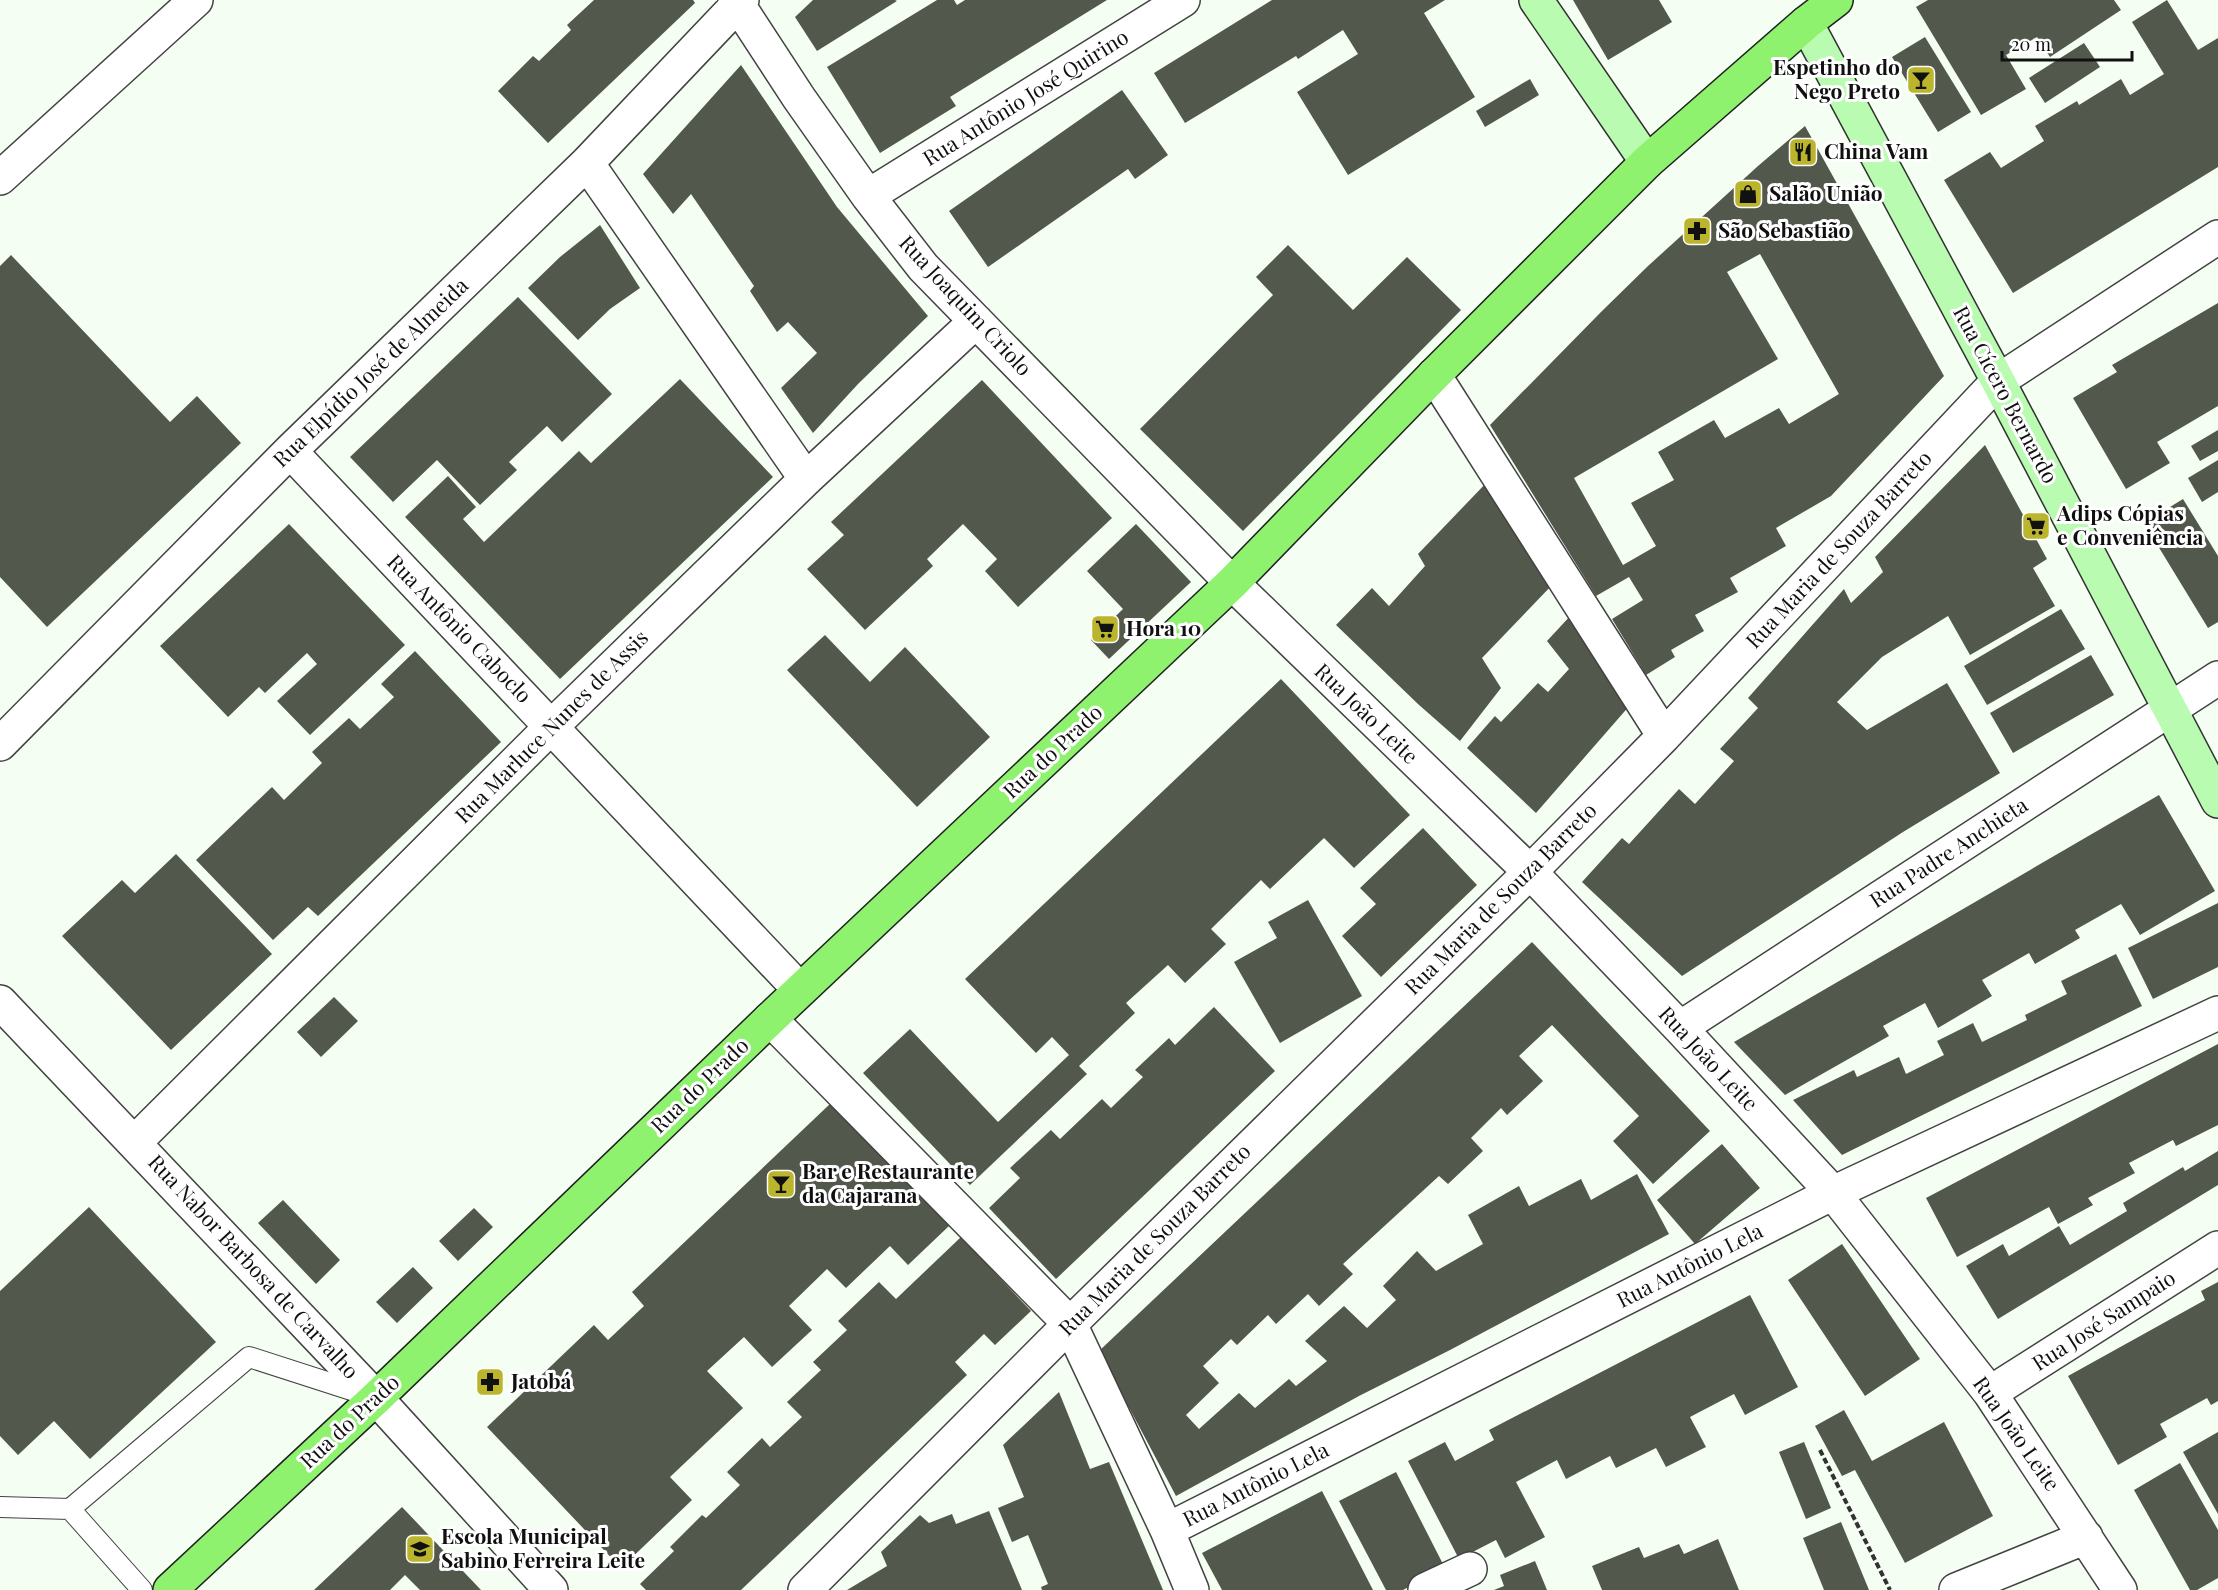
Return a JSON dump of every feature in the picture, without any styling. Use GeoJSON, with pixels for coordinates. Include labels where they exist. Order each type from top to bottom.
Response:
{"type":"FeatureCollection","features":[{"type":"Feature","properties":{"kind":"main road"},"geometry":{"type":"LineString","coordinates":[[1815,12],[1836,0]]}},
{"type":"Feature","properties":{"kind":"main road","name":"Rua do Prado"},"geometry":{"type":"LineString","coordinates":[[170,1590],[376,1398],[800,990],[1232,583],[1434,375],[1647,162],[1815,12]]}},
{"type":"Feature","properties":{"kind":"street"},"geometry":{"type":"LineString","coordinates":[[0,178],[196,0]]}},
{"type":"Feature","properties":{"kind":"street","name":"Rua Antônio José Quirino"},"geometry":{"type":"LineString","coordinates":[[868,196],[1183,0]]}},
{"type":"Feature","properties":{"kind":"street"},"geometry":{"type":"LineString","coordinates":[[1536,0],[1647,162]]}},
{"type":"Feature","properties":{"kind":"street","name":"Rua Joaquim Criolo"},"geometry":{"type":"LineString","coordinates":[[738,1],[799,98],[868,196],[923,267],[1232,583]]}},
{"type":"Feature","properties":{"kind":"street","name":"Rua Elpídio José de Almeida"},"geometry":{"type":"LineString","coordinates":[[0,744],[290,451],[587,163],[738,1]]}},
{"type":"Feature","properties":{"kind":"street","name":"Rua Cícero Bernardo"},"geometry":{"type":"LineString","coordinates":[[1815,12],[1998,381],[2218,801]]}},
{"type":"Feature","properties":{"kind":"street"},"geometry":{"type":"LineString","coordinates":[[587,163],[806,479]]}},
{"type":"Feature","properties":{"kind":"street","name":"Rua Maria de Souza Barreto"},"geometry":{"type":"LineString","coordinates":[[805,1590],[1070,1324],[1530,872],[1664,736],[1998,381],[2218,237]]}},
{"type":"Feature","properties":{"kind":"street","name":"Rua Marluce Nunes de Assis"},"geometry":{"type":"LineString","coordinates":[[135,1142],[552,726],[806,479],[976,321]]}},
{"type":"Feature","properties":{"kind":"street"},"geometry":{"type":"LineString","coordinates":[[1434,375],[1664,736]]}},
{"type":"Feature","properties":{"kind":"street","name":"Rua Antônio Caboclo"},"geometry":{"type":"LineString","coordinates":[[290,451],[800,990]]}},
{"type":"Feature","properties":{"kind":"street","name":"Rua João Leite"},"geometry":{"type":"LineString","coordinates":[[1232,583],[1530,872],[1680,1028],[1833,1193],[1990,1394],[2120,1590]]}},
{"type":"Feature","properties":{"kind":"street","name":"Rua Padre Anchieta"},"geometry":{"type":"LineString","coordinates":[[1680,1028],[2218,678]]}},
{"type":"Feature","properties":{"kind":"street","name":"Rua Nabor Barbosa de Carvalho"},"geometry":{"type":"LineString","coordinates":[[0,1002],[376,1398],[551,1590]]}},
{"type":"Feature","properties":{"kind":"street","name":"Rua Antônio Lela"},"geometry":{"type":"LineString","coordinates":[[1167,1530],[1833,1193],[2218,1013]]}},
{"type":"Feature","properties":{"kind":"street"},"geometry":{"type":"LineString","coordinates":[[770,1019],[1070,1324],[1167,1530],[1192,1590]]}},
{"type":"Feature","properties":{"kind":"street","name":"Rua José Sampaio"},"geometry":{"type":"LineString","coordinates":[[1990,1394],[2218,1248]]}},
{"type":"Feature","properties":{"kind":"street"},"geometry":{"type":"LineString","coordinates":[[1956,1590],[2086,1537]]}},
{"type":"Feature","properties":{"kind":"street"},"geometry":{"type":"LineString","coordinates":[[1425,1590],[1470,1569]]}},
{"type":"Feature","properties":{"kind":"lane"},"geometry":{"type":"LineString","coordinates":[[0,1507],[70,1509],[249,1357],[376,1398]]}},
{"type":"Feature","properties":{"kind":"lane"},"geometry":{"type":"LineString","coordinates":[[70,1509],[142,1590]]}},
{"type":"Feature","properties":{"kind":"path"},"geometry":{"type":"LineString","coordinates":[[1820,1450],[1890,1590]]}},
{"type":"Feature","properties":{"kind":"building"},"geometry":{"type":"Polygon","coordinates":[[[594,0],[693,0],[695,3],[548,143],[498,91],[533,56],[539,61],[571,30],[567,25],[594,0]]]}},
{"type":"Feature","properties":{"kind":"building"},"geometry":{"type":"Polygon","coordinates":[[[813,0],[897,1],[817,51],[795,17],[813,0]]]}},
{"type":"Feature","properties":{"kind":"building"},"geometry":{"type":"Polygon","coordinates":[[[937,0],[954,0],[957,5],[965,0],[1107,0],[950,97],[956,106],[880,153],[827,67],[937,0]]]}},
{"type":"Feature","properties":{"kind":"building"},"geometry":{"type":"Polygon","coordinates":[[[1272,0],[1445,0],[1424,13],[1475,97],[1348,175],[1297,92],[1358,54],[1343,30],[1298,59],[1296,56],[1185,123],[1154,73],[1272,0]]]}},
{"type":"Feature","properties":{"kind":"building"},"geometry":{"type":"Polygon","coordinates":[[[1573,0],[1659,0],[1672,22],[1608,60],[1573,0]]]}},
{"type":"Feature","properties":{"kind":"building"},"geometry":{"type":"Polygon","coordinates":[[[1928,0],[2114,0],[2121,10],[2050,57],[2037,37],[2006,55],[2026,89],[1981,115],[1916,7],[1928,0]]]}},
{"type":"Feature","properties":{"kind":"building"},"geometry":{"type":"Polygon","coordinates":[[[2167,0],[2198,50],[2218,38],[2218,167],[2013,293],[1944,180],[1990,152],[2001,168],[2044,141],[2035,126],[2077,101],[2079,105],[2121,79],[2130,95],[2164,74],[2132,22],[2167,0]]]}},
{"type":"Feature","properties":{"kind":"building"},"geometry":{"type":"Polygon","coordinates":[[[1925,37],[1971,112],[1938,132],[1892,57],[1925,37]]]}},
{"type":"Feature","properties":{"kind":"building"},"geometry":{"type":"Polygon","coordinates":[[[2084,43],[2100,67],[2045,103],[2029,78],[2084,43]]]}},
{"type":"Feature","properties":{"kind":"building"},"geometry":{"type":"Polygon","coordinates":[[[741,65],[837,207],[928,316],[858,384],[813,433],[781,388],[817,353],[788,322],[777,332],[750,291],[754,286],[691,194],[673,214],[643,174],[741,65]]]}},
{"type":"Feature","properties":{"kind":"building"},"geometry":{"type":"Polygon","coordinates":[[[1530,79],[1539,95],[1485,127],[1476,111],[1530,79]]]}},
{"type":"Feature","properties":{"kind":"building"},"geometry":{"type":"Polygon","coordinates":[[[1122,90],[1168,155],[1135,179],[1128,169],[988,267],[949,211],[1122,90]]]}},
{"type":"Feature","properties":{"kind":"building"},"geometry":{"type":"Polygon","coordinates":[[[1805,126],[1944,376],[1831,496],[1776,528],[1786,546],[1730,578],[1738,592],[1695,615],[1704,631],[1671,650],[1675,657],[1646,675],[1612,619],[1643,600],[1629,577],[1596,596],[1490,425],[1648,266],[1805,126]],[[1760,254],[1727,272],[1778,359],[1574,478],[1623,565],[1656,546],[1631,503],[1674,480],[1658,452],[1714,420],[1725,438],[1779,408],[1789,424],[1839,394],[1760,254]]]}},
{"type":"Feature","properties":{"kind":"building"},"geometry":{"type":"Polygon","coordinates":[[[600,225],[640,288],[610,309],[578,340],[528,288],[560,257],[600,225]]]}},
{"type":"Feature","properties":{"kind":"building"},"geometry":{"type":"Polygon","coordinates":[[[1288,245],[1353,310],[1407,257],[1461,310],[1243,531],[1140,429],[1273,295],[1256,277],[1288,245]]]}},
{"type":"Feature","properties":{"kind":"building"},"geometry":{"type":"Polygon","coordinates":[[[11,255],[170,422],[197,396],[241,443],[47,627],[0,577],[0,266],[11,255]]]}},
{"type":"Feature","properties":{"kind":"building"},"geometry":{"type":"Polygon","coordinates":[[[518,297],[612,394],[562,442],[547,426],[509,462],[517,470],[480,505],[437,460],[393,502],[350,457],[518,297]]]}},
{"type":"Feature","properties":{"kind":"building"},"geometry":{"type":"Polygon","coordinates":[[[2218,303],[2218,406],[2157,442],[2170,463],[2126,489],[2073,398],[2117,372],[2112,365],[2218,303]]]}},
{"type":"Feature","properties":{"kind":"building"},"geometry":{"type":"Polygon","coordinates":[[[680,379],[773,477],[560,679],[405,517],[448,476],[476,507],[463,519],[484,542],[579,451],[591,463],[680,379]]]}},
{"type":"Feature","properties":{"kind":"building"},"geometry":{"type":"Polygon","coordinates":[[[982,380],[1112,518],[1018,607],[985,571],[997,559],[963,524],[927,559],[933,566],[865,630],[807,569],[844,535],[831,522],[982,380]]]}},
{"type":"Feature","properties":{"kind":"building"},"geometry":{"type":"Polygon","coordinates":[[[2218,430],[2218,451],[2200,461],[2191,446],[2218,430]]]}},
{"type":"Feature","properties":{"kind":"building"},"geometry":{"type":"Polygon","coordinates":[[[1985,445],[2047,559],[2033,568],[2055,606],[1970,655],[1948,616],[1882,657],[1837,702],[1867,730],[1947,683],[2000,773],[1903,832],[1682,976],[1582,882],[1622,838],[1629,844],[1679,789],[1695,804],[1734,761],[1720,749],[1758,708],[1748,698],[1844,589],[1851,603],[1883,572],[1875,557],[1985,445]]]}},
{"type":"Feature","properties":{"kind":"building"},"geometry":{"type":"Polygon","coordinates":[[[2218,460],[2218,492],[2202,502],[2188,478],[2218,460]]]}},
{"type":"Feature","properties":{"kind":"building"},"geometry":{"type":"Polygon","coordinates":[[[1489,480],[1554,583],[1482,658],[1501,688],[1460,741],[1336,625],[1372,588],[1389,606],[1425,566],[1418,554],[1489,480]]]}},
{"type":"Feature","properties":{"kind":"building"},"geometry":{"type":"Polygon","coordinates":[[[2183,499],[2218,556],[2218,622],[2208,628],[2144,523],[2183,499]]]}},
{"type":"Feature","properties":{"kind":"building"},"geometry":{"type":"Polygon","coordinates":[[[289,524],[405,645],[310,735],[277,701],[317,664],[307,653],[265,693],[259,687],[228,717],[160,646],[289,524]]]}},
{"type":"Feature","properties":{"kind":"building"},"geometry":{"type":"Polygon","coordinates":[[[1136,524],[1191,582],[1109,659],[1091,640],[1123,609],[1087,571],[1136,524]]]}},
{"type":"Feature","properties":{"kind":"building"},"geometry":{"type":"Polygon","coordinates":[[[2061,609],[2085,649],[1987,705],[1964,666],[2061,609]]]}},
{"type":"Feature","properties":{"kind":"building"},"geometry":{"type":"Polygon","coordinates":[[[1572,614],[1631,704],[1536,813],[1467,748],[1495,716],[1501,722],[1538,683],[1548,692],[1569,669],[1547,641],[1572,614]]]}},
{"type":"Feature","properties":{"kind":"building"},"geometry":{"type":"Polygon","coordinates":[[[825,635],[870,682],[905,647],[990,737],[917,807],[787,670],[825,635]]]}},
{"type":"Feature","properties":{"kind":"building"},"geometry":{"type":"Polygon","coordinates":[[[415,651],[501,742],[318,916],[308,907],[273,940],[196,860],[272,787],[284,800],[322,763],[312,752],[349,718],[360,729],[394,697],[381,684],[415,651]]]}},
{"type":"Feature","properties":{"kind":"building"},"geometry":{"type":"Polygon","coordinates":[[[2091,655],[2114,695],[2013,753],[1990,713],[2091,655]]]}},
{"type":"Feature","properties":{"kind":"building"},"geometry":{"type":"Polygon","coordinates":[[[1281,679],[1410,815],[1354,868],[1324,838],[1270,889],[1261,880],[1211,929],[1226,944],[1185,983],[1168,965],[1126,1003],[1135,1013],[1079,1066],[1087,1074],[970,1185],[863,1073],[910,1029],[998,1122],[1069,1055],[1052,1037],[1036,1053],[965,979],[1281,679]]]}},
{"type":"Feature","properties":{"kind":"building"},"geometry":{"type":"Polygon","coordinates":[[[2159,795],[2215,891],[2140,935],[2121,904],[2075,930],[2080,938],[2035,964],[2029,953],[1982,980],[1992,996],[1938,1028],[1925,1003],[1883,1026],[1889,1036],[1785,1095],[1734,1042],[2159,795]]]}},
{"type":"Feature","properties":{"kind":"building"},"geometry":{"type":"Polygon","coordinates":[[[1423,828],[1477,885],[1381,977],[1342,936],[1376,904],[1360,888],[1423,828]]]}},
{"type":"Feature","properties":{"kind":"building"},"geometry":{"type":"Polygon","coordinates":[[[176,854],[272,954],[171,1050],[62,936],[122,880],[135,893],[176,854]]]}},
{"type":"Feature","properties":{"kind":"building"},"geometry":{"type":"Polygon","coordinates":[[[1308,900],[1362,996],[1280,1043],[1234,962],[1277,938],[1268,922],[1308,900]]]}},
{"type":"Feature","properties":{"kind":"building"},"geometry":{"type":"Polygon","coordinates":[[[2218,903],[2218,967],[2153,999],[2128,948],[2218,903]]]}},
{"type":"Feature","properties":{"kind":"building"},"geometry":{"type":"Polygon","coordinates":[[[1532,942],[1710,1131],[1653,1184],[1613,1141],[1639,1116],[1552,1025],[1519,1056],[1543,1081],[1507,1115],[1501,1108],[1471,1138],[1483,1151],[1448,1184],[1439,1176],[1343,1264],[1353,1274],[1319,1306],[1308,1294],[1276,1324],[1268,1315],[1237,1345],[1231,1339],[1203,1366],[1219,1383],[1186,1415],[1199,1429],[1239,1393],[1255,1408],[1289,1379],[1296,1386],[1327,1361],[1305,1341],[1344,1306],[1367,1328],[1396,1300],[1383,1286],[1417,1251],[1436,1271],[1483,1244],[1468,1215],[1519,1186],[1529,1206],[1581,1179],[1591,1200],[1637,1174],[1669,1234],[1359,1396],[1176,1496],[1099,1351],[1532,942]]]}},
{"type":"Feature","properties":{"kind":"building"},"geometry":{"type":"Polygon","coordinates":[[[2116,954],[2142,1006],[1842,1155],[1793,1100],[1854,1070],[1857,1077],[1899,1057],[1906,1074],[1944,1055],[1937,1041],[1973,1023],[1982,1042],[2027,1020],[2025,1015],[2067,994],[2061,981],[2116,954]]]}},
{"type":"Feature","properties":{"kind":"building"},"geometry":{"type":"Polygon","coordinates":[[[334,997],[358,1021],[321,1057],[297,1032],[334,997]]]}},
{"type":"Feature","properties":{"kind":"building"},"geometry":{"type":"Polygon","coordinates":[[[1214,1007],[1275,1071],[1056,1279],[989,1208],[1020,1178],[1010,1168],[1051,1130],[1060,1139],[1102,1099],[1111,1108],[1143,1077],[1135,1070],[1169,1038],[1175,1045],[1214,1007]]]}},
{"type":"Feature","properties":{"kind":"building"},"geometry":{"type":"Polygon","coordinates":[[[2218,1044],[2218,1125],[2176,1146],[2173,1140],[2129,1163],[2135,1173],[2088,1198],[2093,1205],[2058,1224],[2049,1207],[1957,1257],[1926,1198],[2218,1044]]]}},
{"type":"Feature","properties":{"kind":"building"},"geometry":{"type":"Polygon","coordinates":[[[831,1103],[949,1226],[908,1265],[890,1246],[846,1288],[827,1269],[789,1306],[812,1330],[772,1367],[744,1337],[707,1371],[743,1408],[670,1477],[692,1500],[621,1568],[487,1427],[594,1325],[608,1340],[644,1306],[632,1292],[831,1103]]]}},
{"type":"Feature","properties":{"kind":"building"},"geometry":{"type":"Polygon","coordinates":[[[1722,1144],[1760,1188],[1695,1244],[1657,1200],[1722,1144]]]}},
{"type":"Feature","properties":{"kind":"building"},"geometry":{"type":"Polygon","coordinates":[[[2218,1151],[2218,1185],[1998,1319],[1966,1266],[2003,1244],[2009,1256],[2059,1226],[2070,1245],[2127,1211],[2123,1203],[2183,1167],[2185,1171],[2218,1151]]]}},
{"type":"Feature","properties":{"kind":"building"},"geometry":{"type":"Polygon","coordinates":[[[283,1200],[340,1260],[316,1284],[258,1223],[283,1200]]]}},
{"type":"Feature","properties":{"kind":"building"},"geometry":{"type":"Polygon","coordinates":[[[89,1207],[216,1342],[90,1459],[54,1421],[18,1455],[0,1436],[0,1291],[89,1207]]]}},
{"type":"Feature","properties":{"kind":"building"},"geometry":{"type":"Polygon","coordinates":[[[474,1208],[493,1227],[458,1261],[439,1241],[474,1208]]]}},
{"type":"Feature","properties":{"kind":"building"},"geometry":{"type":"Polygon","coordinates":[[[961,1237],[1031,1311],[995,1345],[984,1334],[955,1362],[967,1375],[741,1590],[646,1590],[640,1584],[674,1551],[670,1547],[702,1515],[706,1518],[740,1485],[727,1472],[762,1438],[770,1447],[802,1417],[787,1402],[821,1370],[813,1362],[847,1330],[838,1321],[879,1282],[896,1299],[961,1237]]]}},
{"type":"Feature","properties":{"kind":"building"},"geometry":{"type":"Polygon","coordinates":[[[1842,1244],[1920,1359],[1865,1396],[1788,1280],[1842,1244]]]}},
{"type":"Feature","properties":{"kind":"building"},"geometry":{"type":"Polygon","coordinates":[[[413,1267],[433,1288],[397,1323],[376,1302],[413,1267]]]}},
{"type":"Feature","properties":{"kind":"building"},"geometry":{"type":"Polygon","coordinates":[[[2218,1282],[2218,1401],[2211,1405],[2207,1398],[2160,1424],[2167,1437],[2118,1465],[2068,1376],[2205,1300],[2201,1291],[2218,1282]]]}},
{"type":"Feature","properties":{"kind":"building"},"geometry":{"type":"Polygon","coordinates":[[[1750,1295],[1798,1387],[1745,1415],[1734,1394],[1690,1417],[1706,1447],[1666,1467],[1656,1448],[1616,1468],[1610,1456],[1566,1479],[1557,1460],[1516,1482],[1545,1537],[1505,1558],[1496,1540],[1459,1559],[1408,1461],[1445,1442],[1455,1461],[1494,1440],[1489,1430],[1750,1295]]]}},
{"type":"Feature","properties":{"kind":"building"},"geometry":{"type":"Polygon","coordinates":[[[1059,1392],[1090,1469],[1109,1462],[1163,1590],[1042,1590],[1041,1587],[1048,1584],[1028,1535],[1012,1542],[998,1508],[1024,1497],[1003,1445],[1059,1392]]]}},
{"type":"Feature","properties":{"kind":"building"},"geometry":{"type":"Polygon","coordinates":[[[1844,1410],[1872,1461],[1944,1422],[1993,1516],[1905,1563],[1855,1470],[1842,1476],[1815,1426],[1844,1410]]]}},
{"type":"Feature","properties":{"kind":"building"},"geometry":{"type":"Polygon","coordinates":[[[2218,1432],[2218,1514],[2183,1452],[2218,1432]]]}},
{"type":"Feature","properties":{"kind":"building"},"geometry":{"type":"Polygon","coordinates":[[[1804,1442],[1831,1508],[1806,1519],[1779,1452],[1804,1442]]]}},
{"type":"Feature","properties":{"kind":"building"},"geometry":{"type":"Polygon","coordinates":[[[2180,1463],[2218,1530],[2218,1578],[2197,1590],[2190,1590],[2134,1490],[2180,1463]]]}},
{"type":"Feature","properties":{"kind":"building"},"geometry":{"type":"Polygon","coordinates":[[[1396,1472],[1445,1568],[1403,1590],[1386,1590],[1339,1501],[1396,1472]]]}},
{"type":"Feature","properties":{"kind":"building"},"geometry":{"type":"Polygon","coordinates":[[[1322,1491],[1373,1590],[1222,1590],[1202,1553],[1322,1491]]]}},
{"type":"Feature","properties":{"kind":"building","name":"Escola Municipal Sabino Ferreira Leite"},"geometry":{"type":"Polygon","coordinates":[[[402,1507],[481,1590],[420,1590],[405,1575],[390,1590],[314,1590],[402,1507]]]}},
{"type":"Feature","properties":{"kind":"building"},"geometry":{"type":"Polygon","coordinates":[[[989,1511],[1022,1590],[847,1590],[887,1566],[881,1552],[920,1515],[929,1523],[952,1514],[956,1524],[989,1511]]]}},
{"type":"Feature","properties":{"kind":"building"},"geometry":{"type":"Polygon","coordinates":[[[1841,1522],[1869,1590],[1824,1590],[1803,1538],[1841,1522]]]}},
{"type":"Feature","properties":{"kind":"building"},"geometry":{"type":"Polygon","coordinates":[[[1718,1539],[1739,1590],[1602,1590],[1592,1566],[1639,1547],[1644,1558],[1679,1544],[1684,1554],[1718,1539]]]}},
{"type":"Feature","properties":{"kind":"building"},"geometry":{"type":"Polygon","coordinates":[[[1535,1561],[1547,1590],[1494,1590],[1504,1586],[1500,1575],[1535,1561]]]}},
{"type":"Feature","properties":{"kind":"place","name":"Espetinho do Nego Preto"},"geometry":{"type":"Point","coordinates":[1921,80]}},
{"type":"Feature","properties":{"kind":"place","name":"China Vam"},"geometry":{"type":"Point","coordinates":[1803,152]}},
{"type":"Feature","properties":{"kind":"place","name":"Salão União"},"geometry":{"type":"Point","coordinates":[1748,194]}},
{"type":"Feature","properties":{"kind":"place","name":"São Sebastião"},"geometry":{"type":"Point","coordinates":[1697,231]}},
{"type":"Feature","properties":{"kind":"place","name":"Adips Cópias e Conveniência"},"geometry":{"type":"Point","coordinates":[2036,526]}},
{"type":"Feature","properties":{"kind":"place","name":"Hora 10"},"geometry":{"type":"Point","coordinates":[1105,629]}},
{"type":"Feature","properties":{"kind":"place","name":"Bar e Restaurante da Cajarana"},"geometry":{"type":"Point","coordinates":[781,1184]}},
{"type":"Feature","properties":{"kind":"place","name":"Jatobá"},"geometry":{"type":"Point","coordinates":[490,1382]}},
{"type":"Feature","properties":{"kind":"place","name":"Escola Municipal Sabino Ferreira Leite"},"geometry":{"type":"Point","coordinates":[420,1549]}}]}
